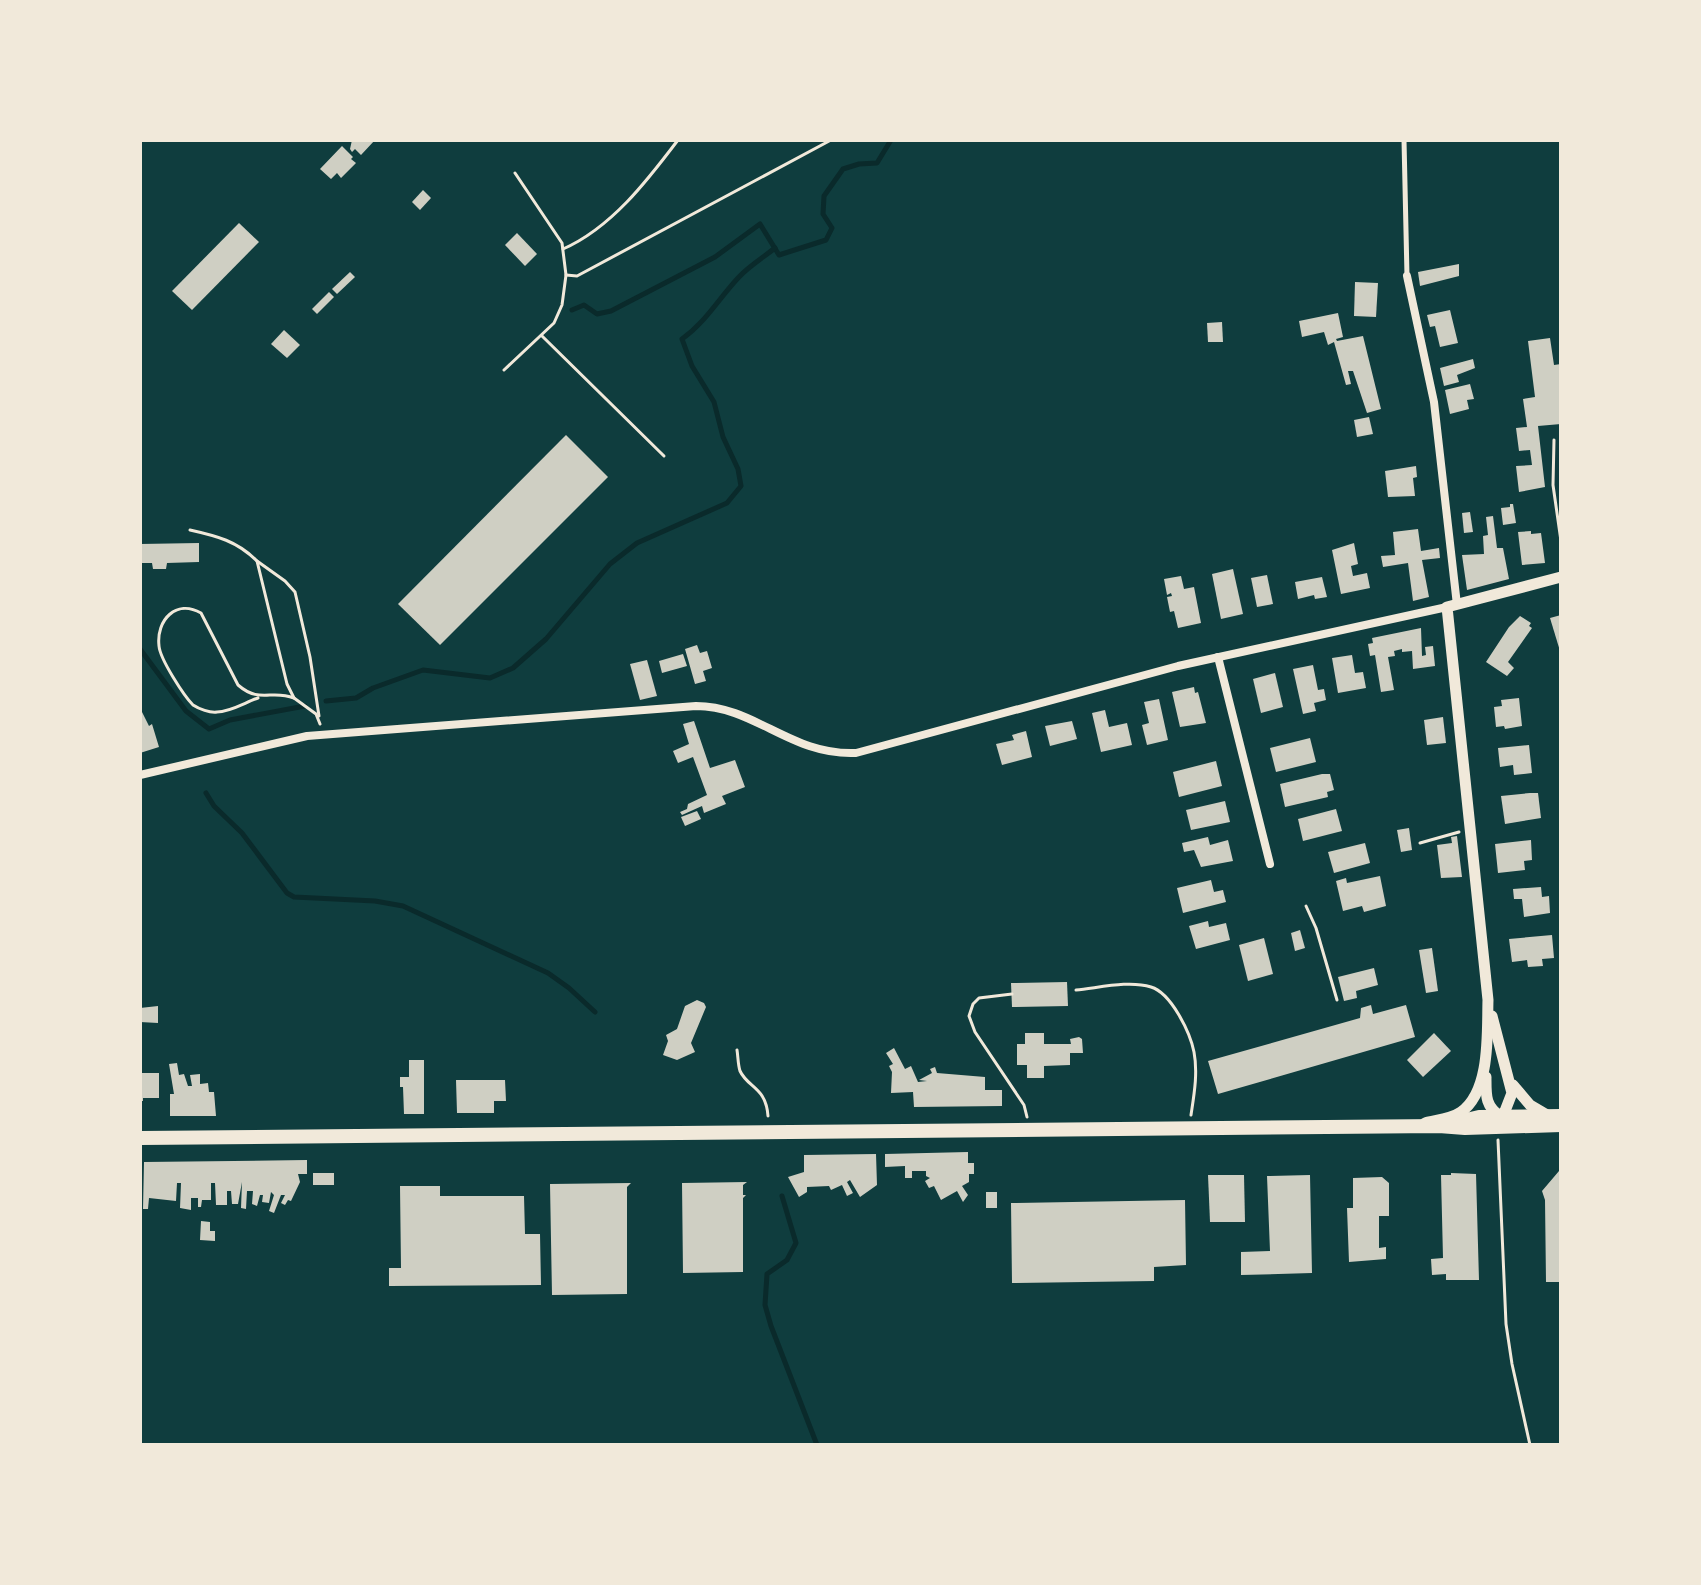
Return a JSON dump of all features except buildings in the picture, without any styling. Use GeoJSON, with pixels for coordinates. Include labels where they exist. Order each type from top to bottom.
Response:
{"type":"FeatureCollection","features":[{"type":"Feature","properties":{"kind":"main road"},"geometry":{"type":"LineString","coordinates":[[140,1138],[1413,1127],[1439,1126],[1479,1117],[1499,1122],[1550,1119],[1561,1125]]}},
{"type":"Feature","properties":{"kind":"street"},"geometry":{"type":"LineString","coordinates":[[1407,276],[1434,402],[1470,830],[1488,1000],[1487,1103],[1499,1122],[1512,1093],[1488,1000]]}},
{"type":"Feature","properties":{"kind":"street"},"geometry":{"type":"LineString","coordinates":[[140,775],[290,739],[321,735],[704,706],[729,711],[816,750],[856,753],[1218,657],[1452,606],[1561,577]]}},
{"type":"Feature","properties":{"kind":"street"},"geometry":{"type":"LineString","coordinates":[[1218,657],[1270,864]]}},
{"type":"Feature","properties":{"kind":"street"},"geometry":{"type":"LineString","coordinates":[[1413,1127],[1457,1115],[1465,1108],[1479,1085],[1487,1049]]}},
{"type":"Feature","properties":{"kind":"street"},"geometry":{"type":"LineString","coordinates":[[1510,1081],[1523,1099],[1550,1119]]}},
{"type":"Feature","properties":{"kind":"lane"},"geometry":{"type":"LineString","coordinates":[[1404,140],[1407,276]]}},
{"type":"Feature","properties":{"kind":"path"},"geometry":{"type":"LineString","coordinates":[[563,249],[583,240],[603,225],[653,173],[678,140]]}},
{"type":"Feature","properties":{"kind":"path"},"geometry":{"type":"LineString","coordinates":[[566,275],[577,276],[831,140]]}},
{"type":"Feature","properties":{"kind":"path"},"geometry":{"type":"LineString","coordinates":[[504,370],[554,323],[562,305],[566,275],[563,249],[551,224],[515,173]]}},
{"type":"Feature","properties":{"kind":"path"},"geometry":{"type":"LineString","coordinates":[[542,336],[664,456]]}},
{"type":"Feature","properties":{"kind":"path"},"geometry":{"type":"LineString","coordinates":[[1554,440],[1553,485],[1561,541]]}},
{"type":"Feature","properties":{"kind":"path"},"geometry":{"type":"LineString","coordinates":[[190,530],[228,539],[244,547],[295,592],[307,643],[321,735]]}},
{"type":"Feature","properties":{"kind":"path"},"geometry":{"type":"LineString","coordinates":[[257,561],[287,684],[294,698]]}},
{"type":"Feature","properties":{"kind":"path"},"geometry":{"type":"LineString","coordinates":[[258,698],[238,685],[201,613],[180,608],[171,612],[160,630],[159,647],[164,661],[193,704],[202,710],[218,712],[258,698],[284,694],[294,698],[320,720]]}},
{"type":"Feature","properties":{"kind":"path"},"geometry":{"type":"LineString","coordinates":[[1420,843],[1470,830]]}},
{"type":"Feature","properties":{"kind":"path"},"geometry":{"type":"LineString","coordinates":[[1306,906],[1316,928],[1337,1000]]}},
{"type":"Feature","properties":{"kind":"path"},"geometry":{"type":"LineString","coordinates":[[1076,990],[1146,985],[1160,990],[1173,1004],[1194,1051],[1195,1086],[1190,1127]]}},
{"type":"Feature","properties":{"kind":"path"},"geometry":{"type":"LineString","coordinates":[[1012,994],[979,998],[970,1010],[970,1023],[1024,1105],[1028,1129]]}},
{"type":"Feature","properties":{"kind":"path"},"geometry":{"type":"LineString","coordinates":[[737,1050],[741,1072],[754,1084],[768,1106],[769,1131]]}},
{"type":"Feature","properties":{"kind":"path"},"geometry":{"type":"LineString","coordinates":[[1499,1122],[1506,1324],[1530,1445]]}},
{"type":"Feature","properties":{"kind":"waterway"},"geometry":{"type":"LineString","coordinates":[[572,310],[584,305],[597,314],[611,311],[715,257],[760,224],[779,255],[826,240],[832,228],[823,214],[824,196],[843,169],[877,163],[891,140]]}},
{"type":"Feature","properties":{"kind":"waterway"},"geometry":{"type":"LineString","coordinates":[[326,701],[356,698],[373,688],[423,670],[490,678],[513,668],[546,639],[610,564],[637,543],[727,503],[741,486],[738,469],[723,437],[714,402],[692,366],[682,339],[743,273],[775,248]]}},
{"type":"Feature","properties":{"kind":"waterway"},"geometry":{"type":"LineString","coordinates":[[140,649],[186,711],[209,729],[230,720],[305,706]]}},
{"type":"Feature","properties":{"kind":"waterway"},"geometry":{"type":"LineString","coordinates":[[206,793],[214,806],[242,833],[287,893],[294,897],[375,901],[403,906],[548,973],[595,1012]]}},
{"type":"Feature","properties":{"kind":"waterway"},"geometry":{"type":"LineString","coordinates":[[782,1196],[796,1243],[787,1260],[767,1274],[765,1305],[817,1445]]}}]}
